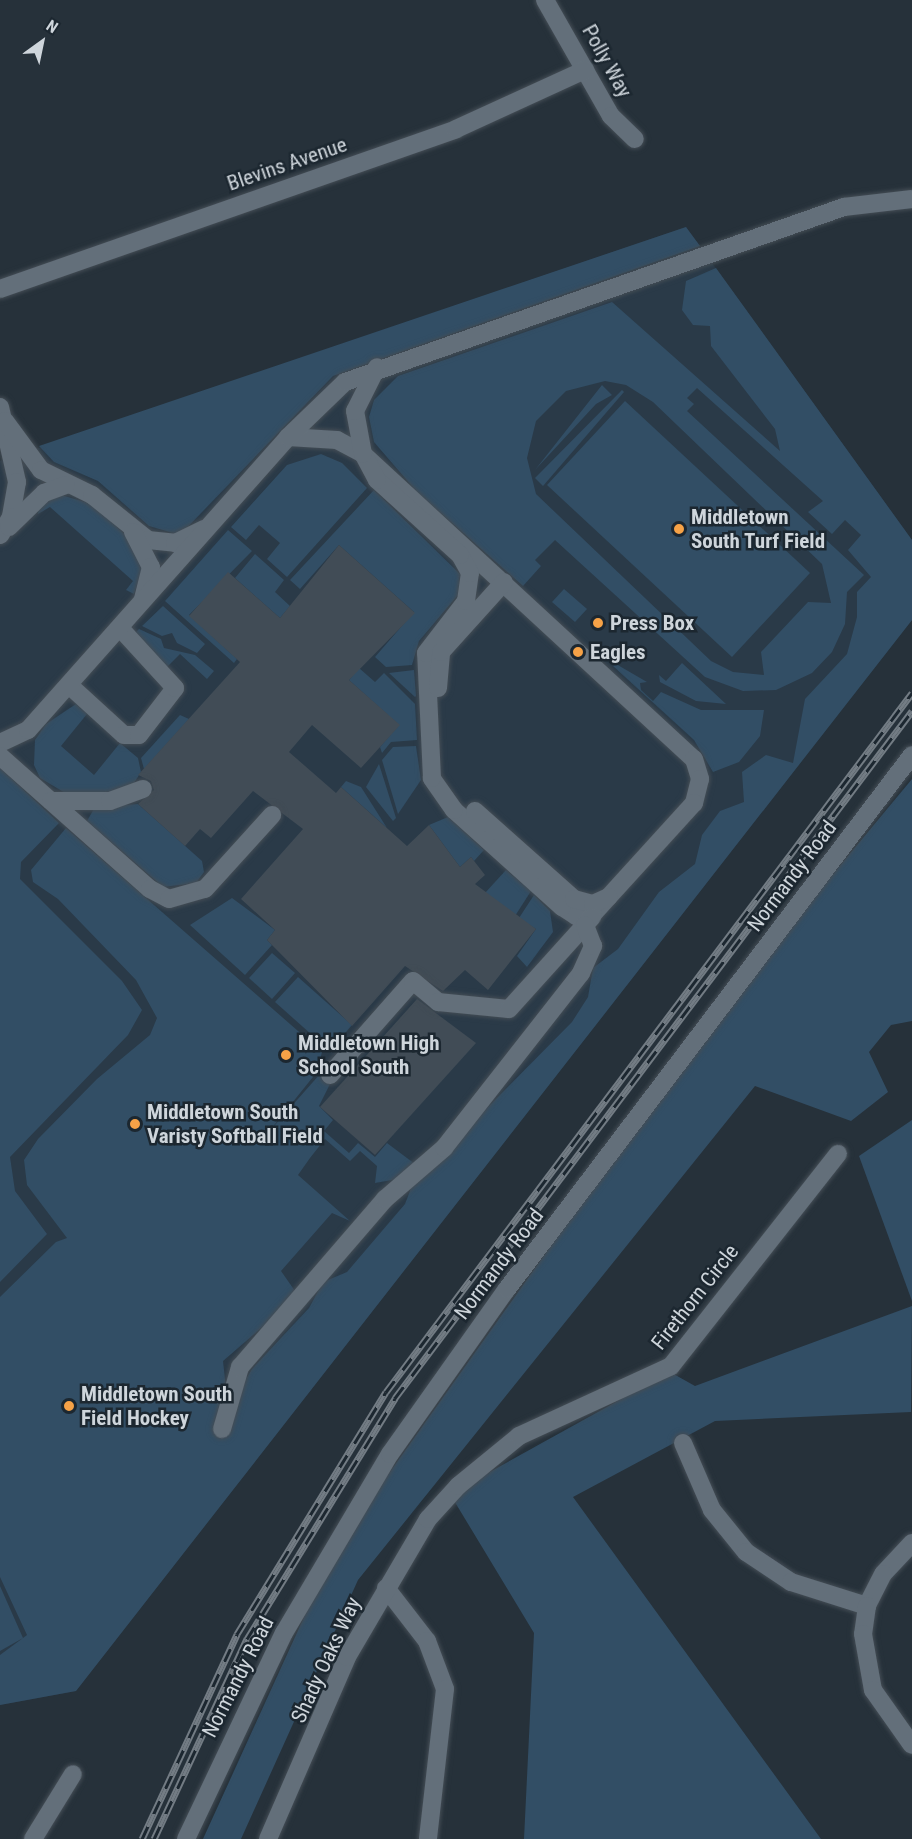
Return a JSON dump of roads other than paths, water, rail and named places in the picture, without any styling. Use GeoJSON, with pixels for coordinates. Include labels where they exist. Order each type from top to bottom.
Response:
{"type":"FeatureCollection","features":[{"type":"Feature","properties":{"kind":"street","name":"Polly Way"},"geometry":{"type":"LineString","coordinates":[[545,0],[611,116],[635,139]]}},
{"type":"Feature","properties":{"kind":"street","name":"Blevins Avenue"},"geometry":{"type":"LineString","coordinates":[[0,289],[456,129],[585,70]]}},
{"type":"Feature","properties":{"kind":"street"},"geometry":{"type":"LineString","coordinates":[[0,743],[28,730],[288,437],[337,387],[377,367],[844,207],[912,199]]}},
{"type":"Feature","properties":{"kind":"street"},"geometry":{"type":"LineString","coordinates":[[377,367],[355,411],[363,454],[381,485],[460,555],[470,573],[466,601],[426,653],[435,785],[566,910],[585,917],[597,911]]}},
{"type":"Feature","properties":{"kind":"street"},"geometry":{"type":"LineString","coordinates":[[3,414],[37,466],[66,485],[92,495],[130,528],[168,544],[192,536],[217,518]]}},
{"type":"Feature","properties":{"kind":"street"},"geometry":{"type":"LineString","coordinates":[[0,536],[17,490],[3,414]]}},
{"type":"Feature","properties":{"kind":"street"},"geometry":{"type":"LineString","coordinates":[[288,437],[329,438],[363,454],[683,745],[697,764],[700,786],[694,803],[510,1009],[438,1002],[414,981],[330,1075]]}},
{"type":"Feature","properties":{"kind":"street"},"geometry":{"type":"LineString","coordinates":[[0,536],[44,493],[66,485]]}},
{"type":"Feature","properties":{"kind":"street"},"geometry":{"type":"LineString","coordinates":[[130,528],[151,567],[148,588],[135,612]]}},
{"type":"Feature","properties":{"kind":"street"},"geometry":{"type":"LineString","coordinates":[[504,582],[440,656],[443,776],[457,795],[569,896],[593,904],[611,896]]}},
{"type":"Feature","properties":{"kind":"street"},"geometry":{"type":"LineString","coordinates":[[69,685],[124,735],[139,735],[175,688],[120,628]]}},
{"type":"Feature","properties":{"kind":"street"},"geometry":{"type":"LineString","coordinates":[[28,730],[20,760],[33,785]]}},
{"type":"Feature","properties":{"kind":"street","name":"Normandy Road"},"geometry":{"type":"LineString","coordinates":[[186,1839],[284,1633],[390,1454],[501,1298],[912,755]]}},
{"type":"Feature","properties":{"kind":"street"},"geometry":{"type":"LineString","coordinates":[[0,756],[150,889],[169,898],[205,890],[272,815]]}},
{"type":"Feature","properties":{"kind":"street"},"geometry":{"type":"LineString","coordinates":[[51,801],[110,801],[143,789]]}},
{"type":"Feature","properties":{"kind":"street"},"geometry":{"type":"LineString","coordinates":[[222,1429],[240,1367],[385,1199],[444,1148],[581,973],[593,946],[585,925]]}},
{"type":"Feature","properties":{"kind":"street","name":"Firethorn Circle"},"geometry":{"type":"LineString","coordinates":[[438,1508],[519,1436],[671,1365],[838,1154]]}},
{"type":"Feature","properties":{"kind":"street"},"geometry":{"type":"LineString","coordinates":[[683,1443],[712,1510],[746,1552],[791,1582],[867,1606]]}},
{"type":"Feature","properties":{"kind":"street","name":"Shady Oaks Way"},"geometry":{"type":"LineString","coordinates":[[268,1839],[347,1657],[386,1588],[438,1508]]}},
{"type":"Feature","properties":{"kind":"street"},"geometry":{"type":"LineString","coordinates":[[912,1543],[883,1574],[867,1606],[863,1644],[868,1676],[879,1701],[912,1745]]}},
{"type":"Feature","properties":{"kind":"street"},"geometry":{"type":"LineString","coordinates":[[386,1588],[427,1641],[445,1689],[428,1839]]}},
{"type":"Feature","properties":{"kind":"street"},"geometry":{"type":"LineString","coordinates":[[33,1839],[73,1774]]}},
{"type":"Feature","properties":{"kind":"railway"},"geometry":{"type":"LineString","coordinates":[[142,1839],[237,1634],[386,1392],[912,693]]}},
{"type":"Feature","properties":{"kind":"railway"},"geometry":{"type":"LineString","coordinates":[[154,1839],[247,1639],[395,1398],[912,711]]}},
{"type":"Feature","properties":{"kind":"place","name":"Middletown South Turf Field"},"geometry":{"type":"Point","coordinates":[679,529]}},
{"type":"Feature","properties":{"kind":"place","name":"Press Box"},"geometry":{"type":"Point","coordinates":[598,623]}},
{"type":"Feature","properties":{"kind":"place","name":"Eagles"},"geometry":{"type":"Point","coordinates":[578,652]}},
{"type":"Feature","properties":{"kind":"place","name":"Middletown High School South"},"geometry":{"type":"Point","coordinates":[286,1055]}},
{"type":"Feature","properties":{"kind":"place","name":"Middletown South Varisty Softball Field"},"geometry":{"type":"Point","coordinates":[135,1124]}},
{"type":"Feature","properties":{"kind":"place","name":"Middletown South Field Hockey"},"geometry":{"type":"Point","coordinates":[69,1406]}}]}
